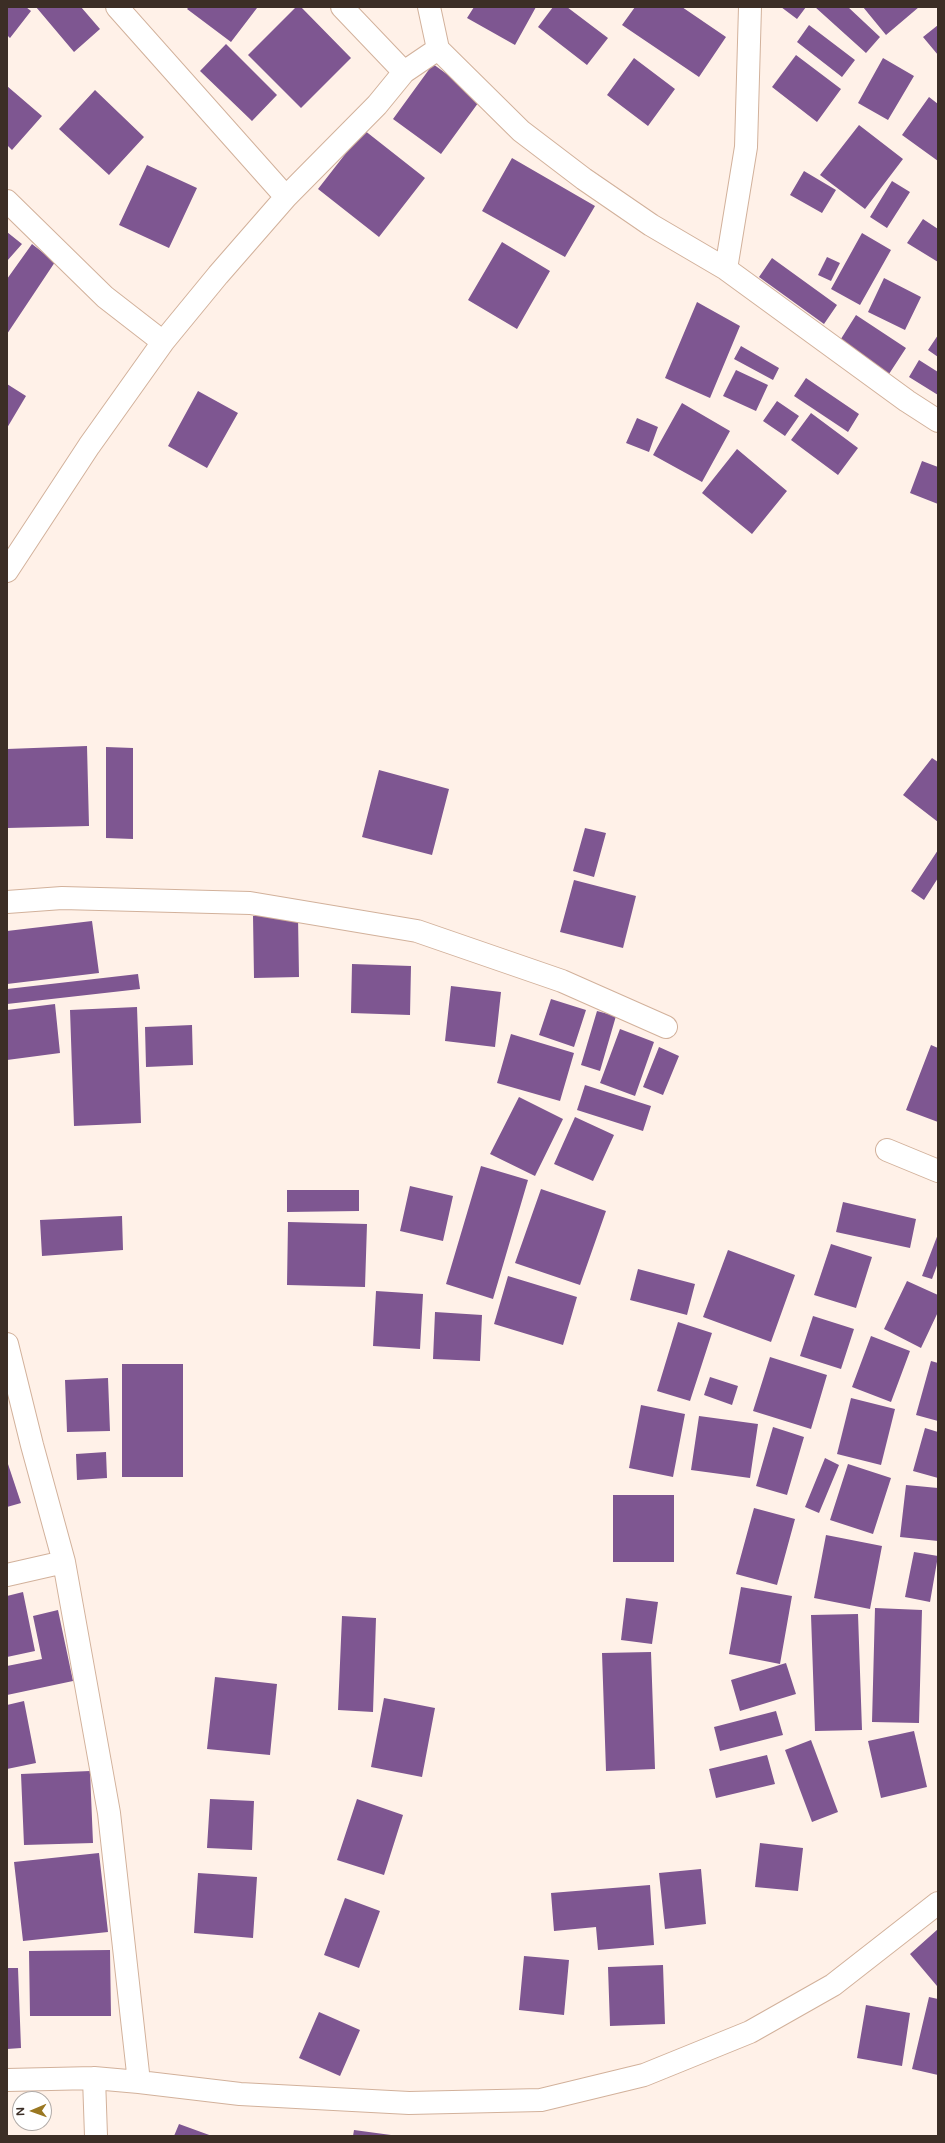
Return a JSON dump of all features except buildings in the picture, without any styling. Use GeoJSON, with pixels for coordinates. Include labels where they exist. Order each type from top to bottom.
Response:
{"type":"FeatureCollection","features":[{"type":"Feature","properties":{"kind":"street"},"geometry":{"type":"LineString","coordinates":[[117,7],[286,197]]}},
{"type":"Feature","properties":{"kind":"street"},"geometry":{"type":"LineString","coordinates":[[342,7],[404,72]]}},
{"type":"Feature","properties":{"kind":"street"},"geometry":{"type":"LineString","coordinates":[[428,7],[438,49],[521,131],[584,180],[651,226],[726,269],[907,401],[938,421]]}},
{"type":"Feature","properties":{"kind":"street"},"geometry":{"type":"LineString","coordinates":[[726,269],[746,147],[750,7]]}},
{"type":"Feature","properties":{"kind":"street"},"geometry":{"type":"LineString","coordinates":[[7,571],[89,446],[163,342],[218,275],[286,197],[377,105],[404,72],[438,49]]}},
{"type":"Feature","properties":{"kind":"street"},"geometry":{"type":"LineString","coordinates":[[7,201],[105,296],[163,342]]}},
{"type":"Feature","properties":{"kind":"street"},"geometry":{"type":"LineString","coordinates":[[7,902],[62,898],[250,903],[417,931],[562,981],[666,1027]]}},
{"type":"Feature","properties":{"kind":"street"},"geometry":{"type":"LineString","coordinates":[[887,1150],[938,1172]]}},
{"type":"Feature","properties":{"kind":"street"},"geometry":{"type":"LineString","coordinates":[[7,1344],[32,1445],[64,1562],[109,1813],[139,2082]]}},
{"type":"Feature","properties":{"kind":"street"},"geometry":{"type":"LineString","coordinates":[[7,1575],[64,1562]]}},
{"type":"Feature","properties":{"kind":"street"},"geometry":{"type":"LineString","coordinates":[[7,2080],[94,2078],[240,2094],[409,2103],[541,2100],[644,2074],[750,2032],[833,1985],[938,1903]]}},
{"type":"Feature","properties":{"kind":"street"},"geometry":{"type":"LineString","coordinates":[[94,2078],[96,2136]]}}]}
